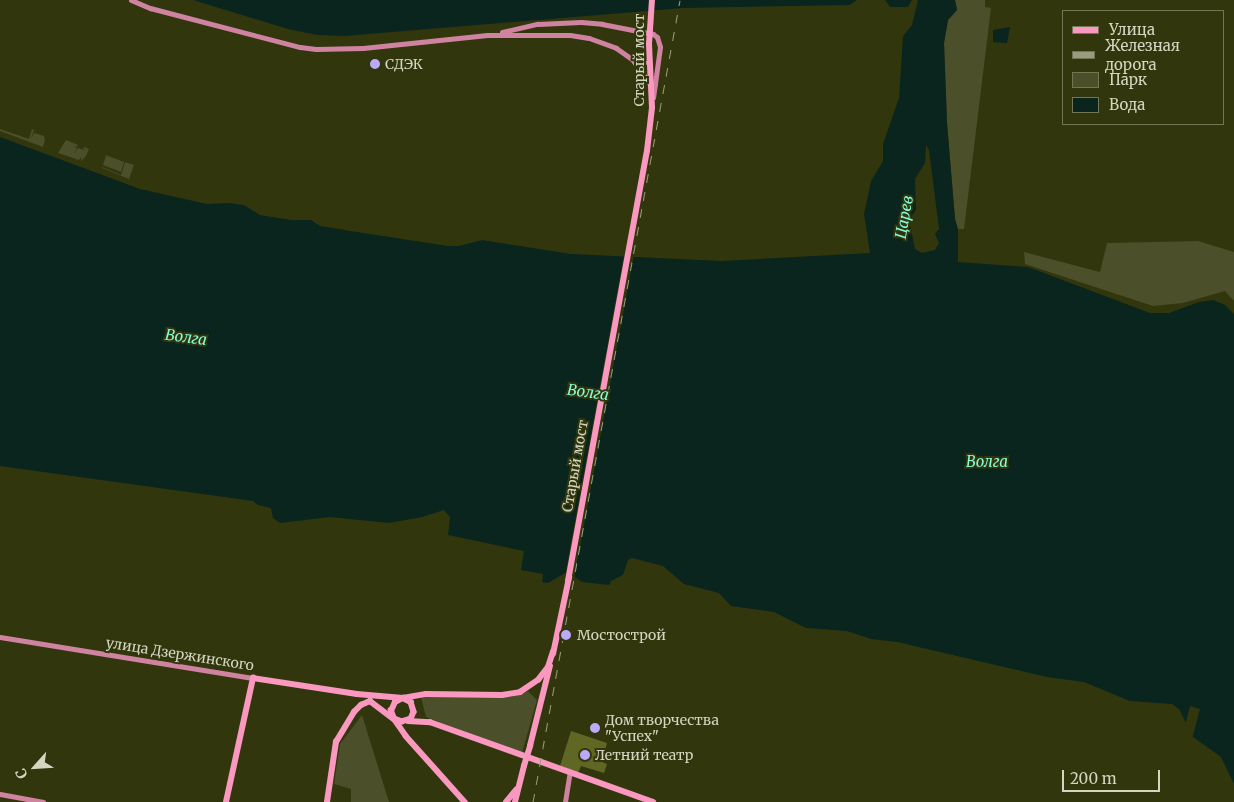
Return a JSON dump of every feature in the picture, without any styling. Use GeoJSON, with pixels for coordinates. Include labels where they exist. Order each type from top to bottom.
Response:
{"type":"FeatureCollection","features":[{"type":"Feature","properties":{"kind":"main road"},"geometry":{"type":"LineString","coordinates":[[131,0],[158,10],[316,49],[363,48],[487,35],[554,34],[589,38],[616,48],[640,63],[649,61]]}},
{"type":"Feature","properties":{"kind":"main road","name":"Старый мост"},"geometry":{"type":"LineString","coordinates":[[553,652],[564,606],[647,151],[653,84],[649,61],[652,0]]}},
{"type":"Feature","properties":{"kind":"main road"},"geometry":{"type":"LineString","coordinates":[[487,35],[538,24],[581,22],[644,32],[657,38],[660,47],[653,84]]}},
{"type":"Feature","properties":{"kind":"main road"},"geometry":{"type":"LineString","coordinates":[[632,59],[653,84]]}},
{"type":"Feature","properties":{"kind":"main road","name":"улица Дзержинского"},"geometry":{"type":"LineString","coordinates":[[0,637],[357,694],[403,698],[426,694],[502,695],[520,692],[533,685],[543,674],[553,652]]}},
{"type":"Feature","properties":{"kind":"main road"},"geometry":{"type":"LineString","coordinates":[[515,802],[553,652]]}},
{"type":"Feature","properties":{"kind":"main road"},"geometry":{"type":"LineString","coordinates":[[226,802],[252,678]]}},
{"type":"Feature","properties":{"kind":"main road"},"geometry":{"type":"LineString","coordinates":[[430,722],[410,702],[403,698],[393,705],[391,711],[406,736],[465,802]]}},
{"type":"Feature","properties":{"kind":"main road"},"geometry":{"type":"LineString","coordinates":[[327,802],[336,742],[343,727],[361,705],[367,702],[373,702],[395,720],[402,722],[430,722],[653,802]]}},
{"type":"Feature","properties":{"kind":"main road"},"geometry":{"type":"LineString","coordinates":[[408,721],[413,716],[414,708]]}},
{"type":"Feature","properties":{"kind":"main road"},"geometry":{"type":"LineString","coordinates":[[565,802],[570,772]]}},
{"type":"Feature","properties":{"kind":"main road"},"geometry":{"type":"LineString","coordinates":[[506,802],[513,796],[519,784]]}},
{"type":"Feature","properties":{"kind":"main road"},"geometry":{"type":"LineString","coordinates":[[0,794],[43,802]]}},
{"type":"Feature","properties":{"kind":"green space"},"geometry":{"type":"Polygon","coordinates":[[[955,0],[985,0],[985,7],[991,8],[964,229],[958,229],[955,219],[947,123],[944,43],[948,20],[957,10],[955,0]]]}},
{"type":"Feature","properties":{"kind":"green space"},"geometry":{"type":"Polygon","coordinates":[[[0,129],[29,139],[32,129],[34,130],[31,139],[34,133],[44,136],[43,147],[0,131],[0,129]]]}},
{"type":"Feature","properties":{"kind":"green space"},"geometry":{"type":"Polygon","coordinates":[[[66,140],[78,145],[77,147],[73,146],[77,148],[74,154],[78,148],[87,151],[83,149],[84,147],[89,149],[81,161],[81,157],[79,160],[58,153],[66,140]]]}},
{"type":"Feature","properties":{"kind":"green space"},"geometry":{"type":"Polygon","coordinates":[[[106,155],[124,162],[121,172],[103,165],[106,155]]]}},
{"type":"Feature","properties":{"kind":"green space"},"geometry":{"type":"Polygon","coordinates":[[[125,162],[134,165],[129,179],[102,168],[121,175],[125,162]]]}},
{"type":"Feature","properties":{"kind":"green space"},"geometry":{"type":"Polygon","coordinates":[[[1198,241],[1234,252],[1234,301],[1225,291],[1183,303],[1153,306],[1025,264],[1024,252],[1100,272],[1107,243],[1198,241]]]}},
{"type":"Feature","properties":{"kind":"green space"},"geometry":{"type":"Polygon","coordinates":[[[528,691],[537,700],[522,753],[426,717],[421,697],[511,697],[528,691]]]}},
{"type":"Feature","properties":{"kind":"green space"},"geometry":{"type":"Polygon","coordinates":[[[362,715],[389,802],[351,802],[351,789],[334,784],[340,744],[362,715]]]}},
{"type":"Feature","properties":{"kind":"green space"},"geometry":{"type":"Polygon","coordinates":[[[571,731],[607,743],[602,762],[607,764],[604,773],[581,766],[578,773],[560,766],[571,731]]]}},
{"type":"Feature","properties":{"kind":"water"},"geometry":{"type":"Polygon","coordinates":[[[193,0],[857,0],[850,5],[683,8],[344,36],[317,35],[288,29],[193,0]]]}},
{"type":"Feature","properties":{"kind":"water"},"geometry":{"type":"Polygon","coordinates":[[[885,0],[912,0],[908,7],[890,7],[885,0]]]}},
{"type":"Feature","properties":{"kind":"water","name":"Волга"},"geometry":{"type":"Polygon","coordinates":[[[918,0],[955,0],[957,10],[948,20],[944,43],[947,123],[955,219],[958,229],[958,262],[1028,267],[1150,313],[1169,313],[1199,302],[1213,300],[1225,305],[1234,314],[1234,784],[1221,757],[1193,737],[1179,709],[1172,704],[1130,701],[1084,682],[1047,677],[897,642],[871,639],[847,631],[806,628],[774,612],[731,606],[719,593],[684,584],[663,566],[632,558],[628,560],[623,575],[611,581],[609,585],[582,582],[572,575],[565,573],[548,583],[542,582],[543,574],[521,570],[524,551],[448,535],[450,517],[444,510],[422,517],[389,523],[330,517],[280,523],[273,518],[271,508],[258,505],[253,501],[0,466],[0,137],[140,189],[207,204],[229,203],[244,205],[260,215],[291,220],[311,220],[320,226],[449,246],[458,246],[482,240],[572,254],[721,261],[870,253],[864,214],[871,181],[883,161],[883,144],[899,98],[903,36],[912,25],[918,0]],[[926,145],[925,163],[915,179],[916,210],[909,220],[915,249],[922,253],[935,250],[939,243],[935,234],[939,229],[929,150],[926,145]]]}},
{"type":"Feature","properties":{"kind":"water"},"geometry":{"type":"Polygon","coordinates":[[[1010,27],[1007,43],[993,42],[993,30],[1010,27]]]}},
{"type":"Feature","properties":{"kind":"pier"},"geometry":{"type":"Polygon","coordinates":[[[345,228],[450,243],[482,237],[572,252],[572,254],[482,240],[458,246],[449,246],[344,230],[345,228]]]}},
{"type":"Feature","properties":{"kind":"pier"},"geometry":{"type":"Polygon","coordinates":[[[624,255],[634,255],[574,579],[565,576],[624,255]]]}},
{"type":"Feature","properties":{"kind":"pier"},"geometry":{"type":"Polygon","coordinates":[[[1190,706],[1200,709],[1192,739],[1185,726],[1190,706]]]}},
{"type":"Feature","properties":{"kind":"railway"},"geometry":{"type":"LineString","coordinates":[[533,802],[680,0]]}},
{"type":"Feature","properties":{"kind":"place","name":"СДЭК"},"geometry":{"type":"Point","coordinates":[375,64]}},
{"type":"Feature","properties":{"kind":"place","name":"Мостострой"},"geometry":{"type":"Point","coordinates":[566,635]}},
{"type":"Feature","properties":{"kind":"place","name":"Дом творчества \"Успех\""},"geometry":{"type":"Point","coordinates":[595,728]}},
{"type":"Feature","properties":{"kind":"place","name":"Летний театр"},"geometry":{"type":"Point","coordinates":[585,755]}},
{"type":"Feature","properties":{"kind":"water label","name":"Царев"},"geometry":{"type":"Point","coordinates":[904,217]}}]}
